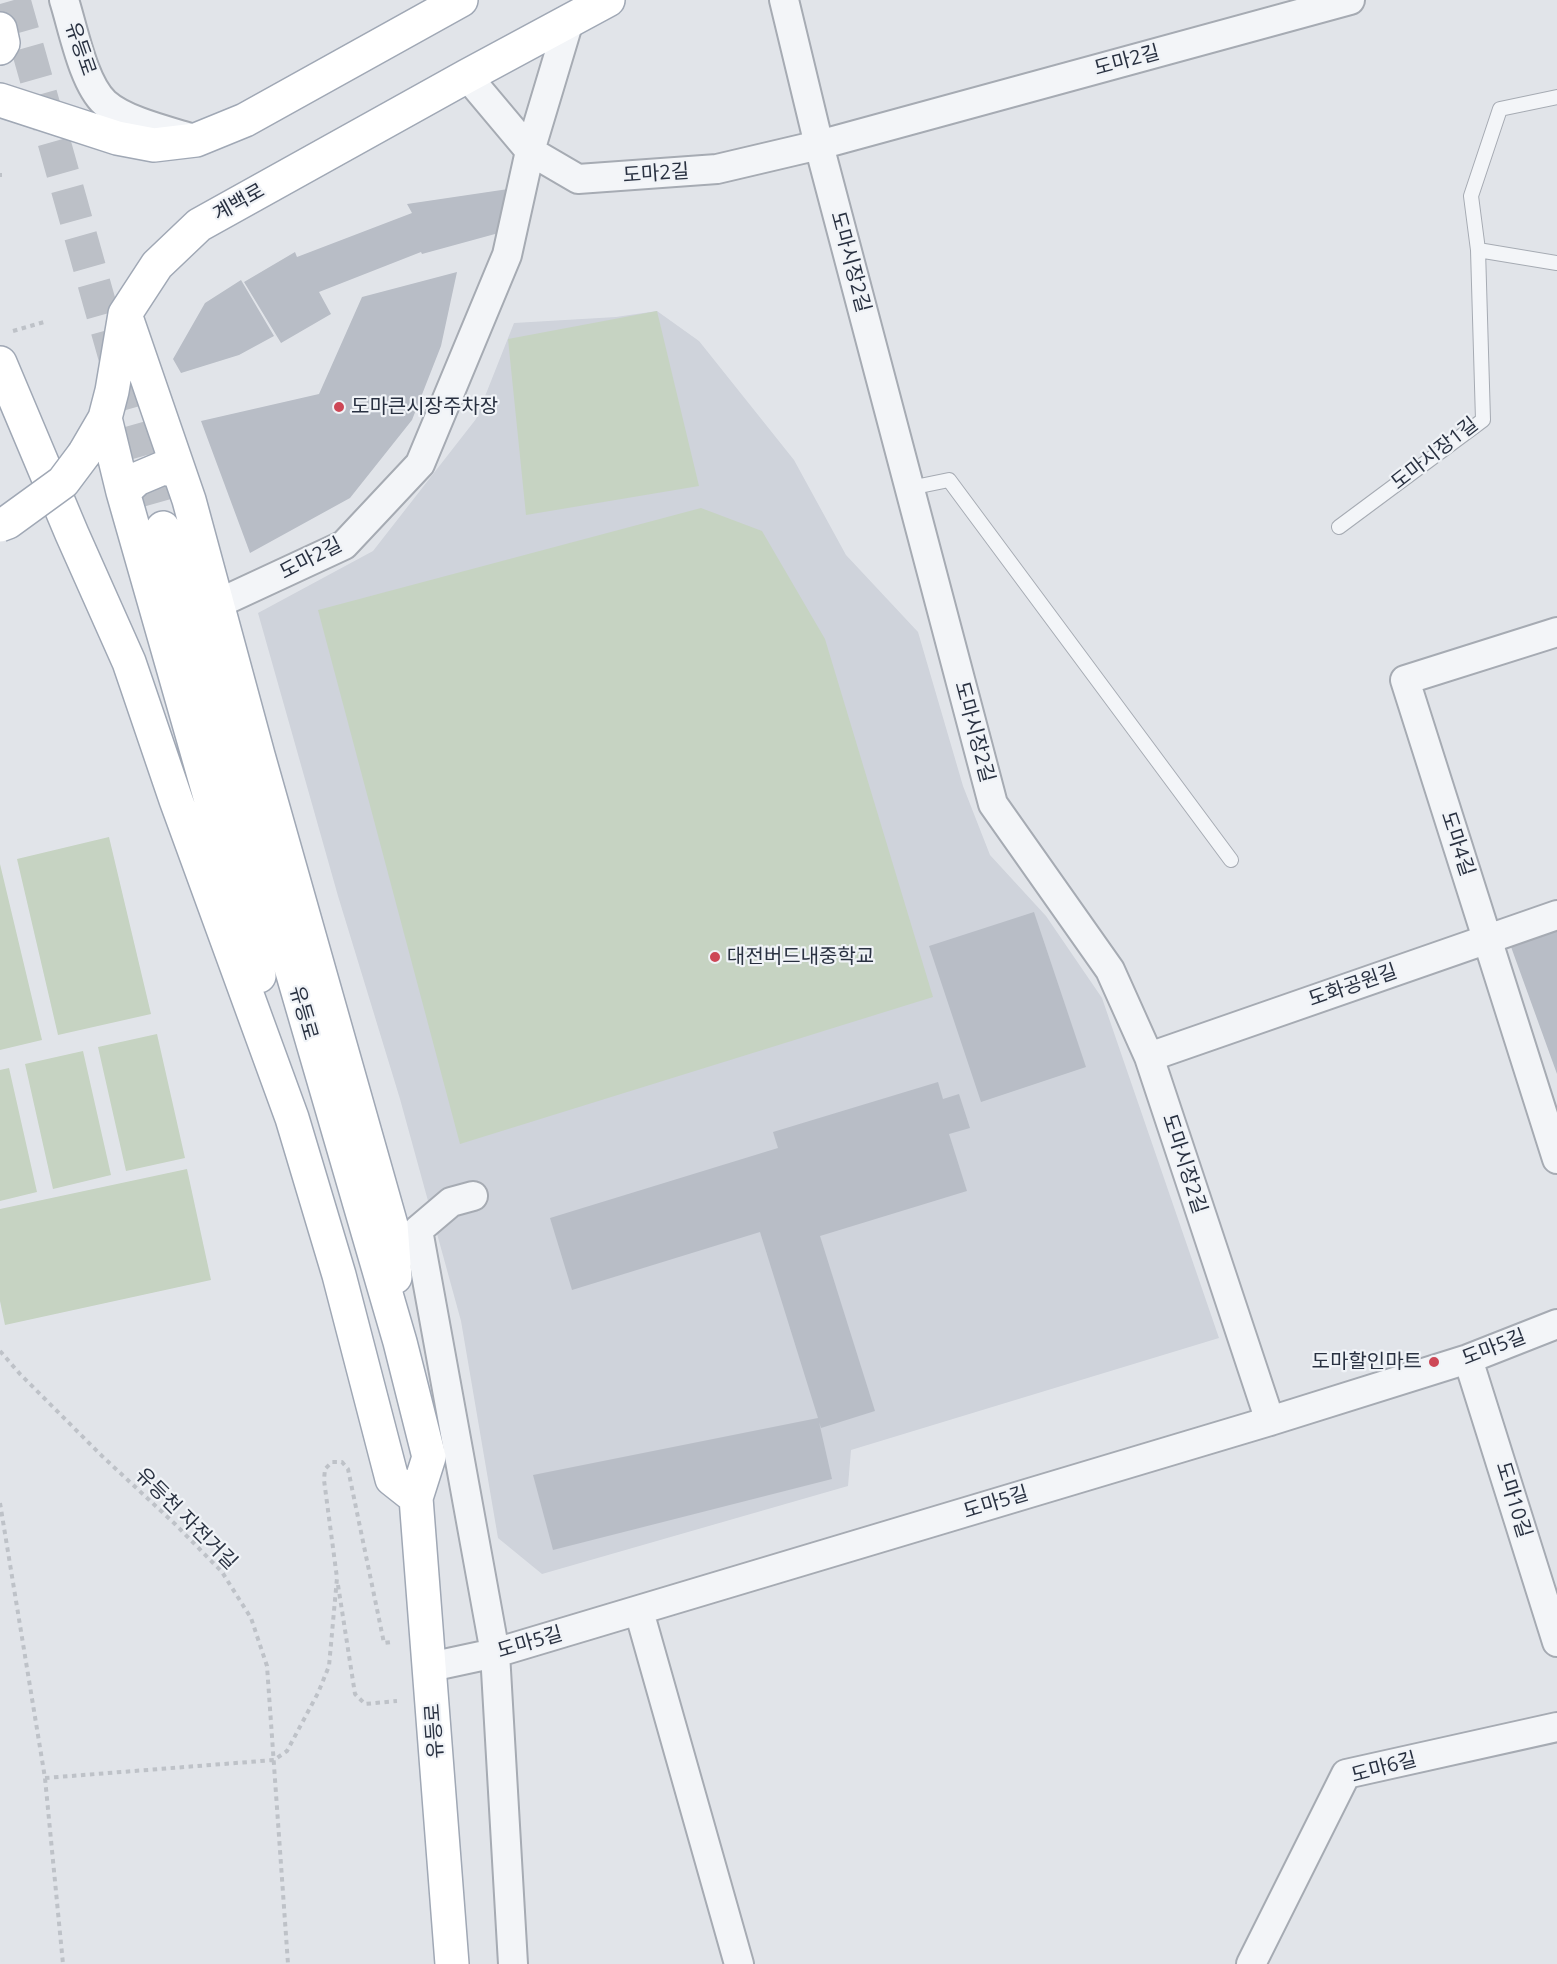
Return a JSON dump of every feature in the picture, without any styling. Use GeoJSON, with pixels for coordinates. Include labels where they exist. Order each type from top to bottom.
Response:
{"type":"FeatureCollection","features":[{"type":"Feature","properties":{"kind":"main road"},"geometry":{"type":"LineString","coordinates":[[0,100],[117,138],[154,145],[196,140],[245,120],[461,0]]}},
{"type":"Feature","properties":{"kind":"main road","name":"계백로"},"geometry":{"type":"LineString","coordinates":[[0,525],[8,522],[63,482],[84,453],[105,418],[125,314],[157,265],[199,225],[608,0]]}},
{"type":"Feature","properties":{"kind":"main road"},"geometry":{"type":"LineString","coordinates":[[0,29],[3,43],[0,48]]}},
{"type":"Feature","properties":{"kind":"main road"},"geometry":{"type":"LineString","coordinates":[[125,314],[177,471],[189,500],[391,1225],[400,1342]]}},
{"type":"Feature","properties":{"kind":"main road"},"geometry":{"type":"LineString","coordinates":[[0,363],[129,662],[176,800],[292,1118],[339,1275],[392,1479],[416,1498]]}},
{"type":"Feature","properties":{"kind":"main road"},"geometry":{"type":"LineString","coordinates":[[105,418],[123,492],[246,923],[292,1118]]}},
{"type":"Feature","properties":{"kind":"main road"},"geometry":{"type":"LineString","coordinates":[[123,492],[137,479],[163,468],[177,471]]}},
{"type":"Feature","properties":{"kind":"main road","name":"유등로"},"geometry":{"type":"LineString","coordinates":[[163,528],[400,1342],[429,1457],[416,1498],[452,1964]]}},
{"type":"Feature","properties":{"kind":"street","name":"유등로"},"geometry":{"type":"LineString","coordinates":[[64,0],[87,76],[104,103],[136,121],[196,140]]}},
{"type":"Feature","properties":{"kind":"street","name":"도마시장2길"},"geometry":{"type":"LineString","coordinates":[[783,0],[819,145],[993,804],[1110,970],[1149,1057],[1269,1421]]}},
{"type":"Feature","properties":{"kind":"street","name":"도마2길"},"geometry":{"type":"LineString","coordinates":[[217,604],[345,545],[420,464],[507,255],[530,152],[578,179],[717,169],[819,145],[1350,0]]}},
{"type":"Feature","properties":{"kind":"street"},"geometry":{"type":"LineString","coordinates":[[530,152],[568,21]]}},
{"type":"Feature","properties":{"kind":"street"},"geometry":{"type":"LineString","coordinates":[[467,76],[530,152]]}},
{"type":"Feature","properties":{"kind":"street","name":"도마4길"},"geometry":{"type":"LineString","coordinates":[[1557,632],[1405,680],[1557,1159]]}},
{"type":"Feature","properties":{"kind":"street","name":"도화공원길"},"geometry":{"type":"LineString","coordinates":[[1149,1057],[1557,915]]}},
{"type":"Feature","properties":{"kind":"street"},"geometry":{"type":"LineString","coordinates":[[473,1196],[451,1202],[418,1230],[495,1653],[513,1964]]}},
{"type":"Feature","properties":{"kind":"street","name":"도마5길"},"geometry":{"type":"LineString","coordinates":[[430,1667],[495,1653],[639,1611],[1269,1421],[1468,1359],[1557,1323]]}},
{"type":"Feature","properties":{"kind":"street","name":"도마10길"},"geometry":{"type":"LineString","coordinates":[[1468,1359],[1557,1642]]}},
{"type":"Feature","properties":{"kind":"street"},"geometry":{"type":"LineString","coordinates":[[639,1611],[739,1964]]}},
{"type":"Feature","properties":{"kind":"street","name":"도마6길"},"geometry":{"type":"LineString","coordinates":[[1251,1964],[1346,1774],[1557,1727]]}},
{"type":"Feature","properties":{"kind":"lane","name":"도마시장1길"},"geometry":{"type":"LineString","coordinates":[[1339,527],[1483,420],[1478,250],[1471,196],[1500,109],[1557,97]]}},
{"type":"Feature","properties":{"kind":"lane"},"geometry":{"type":"LineString","coordinates":[[1478,250],[1557,263]]}},
{"type":"Feature","properties":{"kind":"lane"},"geometry":{"type":"LineString","coordinates":[[910,488],[949,480],[1231,860]]}},
{"type":"Feature","properties":{"kind":"path"},"geometry":{"type":"LineString","coordinates":[[11,332],[44,322]]}},
{"type":"Feature","properties":{"kind":"path","name":"유등천 자전거길"},"geometry":{"type":"LineString","coordinates":[[0,1351],[102,1456],[175,1524],[222,1572],[251,1618],[267,1666],[288,1964]]}},
{"type":"Feature","properties":{"kind":"path"},"geometry":{"type":"LineString","coordinates":[[391,1642],[384,1643],[348,1469],[342,1462],[332,1462],[325,1469],[324,1480],[355,1694],[365,1704],[397,1701]]}},
{"type":"Feature","properties":{"kind":"path"},"geometry":{"type":"LineString","coordinates":[[0,1503],[45,1778],[63,1964]]}},
{"type":"Feature","properties":{"kind":"path"},"geometry":{"type":"LineString","coordinates":[[45,1778],[274,1760],[287,1750],[318,1693],[329,1666],[337,1578]]}},
{"type":"Feature","properties":{"kind":"shaded area","name":"대전버드내중학교"},"geometry":{"type":"Polygon","coordinates":[[[657,311],[699,341],[794,460],[846,555],[918,632],[963,786],[990,855],[1046,916],[1102,998],[1219,1338],[851,1450],[848,1486],[542,1574],[498,1538],[461,1321],[400,1099],[338,896],[258,613],[373,551],[476,419],[514,323],[616,317],[657,311]]]}},
{"type":"Feature","properties":{"kind":"green space"},"geometry":{"type":"Polygon","coordinates":[[[657,311],[699,486],[526,515],[508,339],[657,311]]]}},
{"type":"Feature","properties":{"kind":"green space"},"geometry":{"type":"Polygon","coordinates":[[[701,508],[762,531],[825,639],[933,997],[460,1144],[318,610],[701,508]]]}},
{"type":"Feature","properties":{"kind":"green space"},"geometry":{"type":"Polygon","coordinates":[[[109,837],[151,1014],[58,1035],[17,859],[109,837]]]}},
{"type":"Feature","properties":{"kind":"green space"},"geometry":{"type":"Polygon","coordinates":[[[0,864],[42,1040],[0,1050],[0,864]]]}},
{"type":"Feature","properties":{"kind":"green space"},"geometry":{"type":"Polygon","coordinates":[[[157,1034],[185,1158],[126,1171],[98,1047],[157,1034]]]}},
{"type":"Feature","properties":{"kind":"green space"},"geometry":{"type":"Polygon","coordinates":[[[83,1051],[111,1175],[53,1189],[25,1064],[83,1051]]]}},
{"type":"Feature","properties":{"kind":"green space"},"geometry":{"type":"Polygon","coordinates":[[[9,1068],[37,1192],[0,1201],[0,1070],[9,1068]]]}},
{"type":"Feature","properties":{"kind":"green space"},"geometry":{"type":"Polygon","coordinates":[[[187,1169],[211,1280],[5,1325],[0,1301],[0,1209],[187,1169]]]}},
{"type":"Feature","properties":{"kind":"building"},"geometry":{"type":"Polygon","coordinates":[[[515,188],[506,231],[422,254],[421,252],[319,292],[331,314],[281,343],[244,282],[295,252],[297,257],[412,213],[407,204],[515,188]]]}},
{"type":"Feature","properties":{"kind":"building","name":"도마큰시장주차장"},"geometry":{"type":"Polygon","coordinates":[[[457,272],[441,346],[412,420],[350,498],[250,553],[201,421],[319,394],[362,297],[457,272]]]}},
{"type":"Feature","properties":{"kind":"building"},"geometry":{"type":"Polygon","coordinates":[[[241,280],[274,336],[239,355],[181,373],[173,359],[205,303],[241,280]]]}},
{"type":"Feature","properties":{"kind":"building"},"geometry":{"type":"Polygon","coordinates":[[[1034,912],[1086,1067],[981,1102],[929,946],[1034,912]]]}},
{"type":"Feature","properties":{"kind":"building"},"geometry":{"type":"Polygon","coordinates":[[[1557,915],[1557,1074],[1506,933],[1557,915]]]}},
{"type":"Feature","properties":{"kind":"building"},"geometry":{"type":"Polygon","coordinates":[[[938,1082],[943,1099],[959,1094],[970,1128],[949,1134],[967,1191],[820,1236],[875,1411],[821,1428],[819,1422],[832,1479],[553,1550],[533,1475],[818,1418],[760,1232],[572,1290],[550,1218],[778,1148],[773,1132],[938,1082]]]}},
{"type":"Feature","properties":{"kind":"tunnel"},"geometry":{"type":"LineString","coordinates":[[14,0],[163,528]]}},
{"type":"Feature","properties":{"kind":"place","name":"도마큰시장주차장"},"geometry":{"type":"Point","coordinates":[339,407]}},
{"type":"Feature","properties":{"kind":"place","name":"대전버드내중학교"},"geometry":{"type":"Point","coordinates":[715,957]}},
{"type":"Feature","properties":{"kind":"place","name":"도마할인마트"},"geometry":{"type":"Point","coordinates":[1434,1362]}}]}
